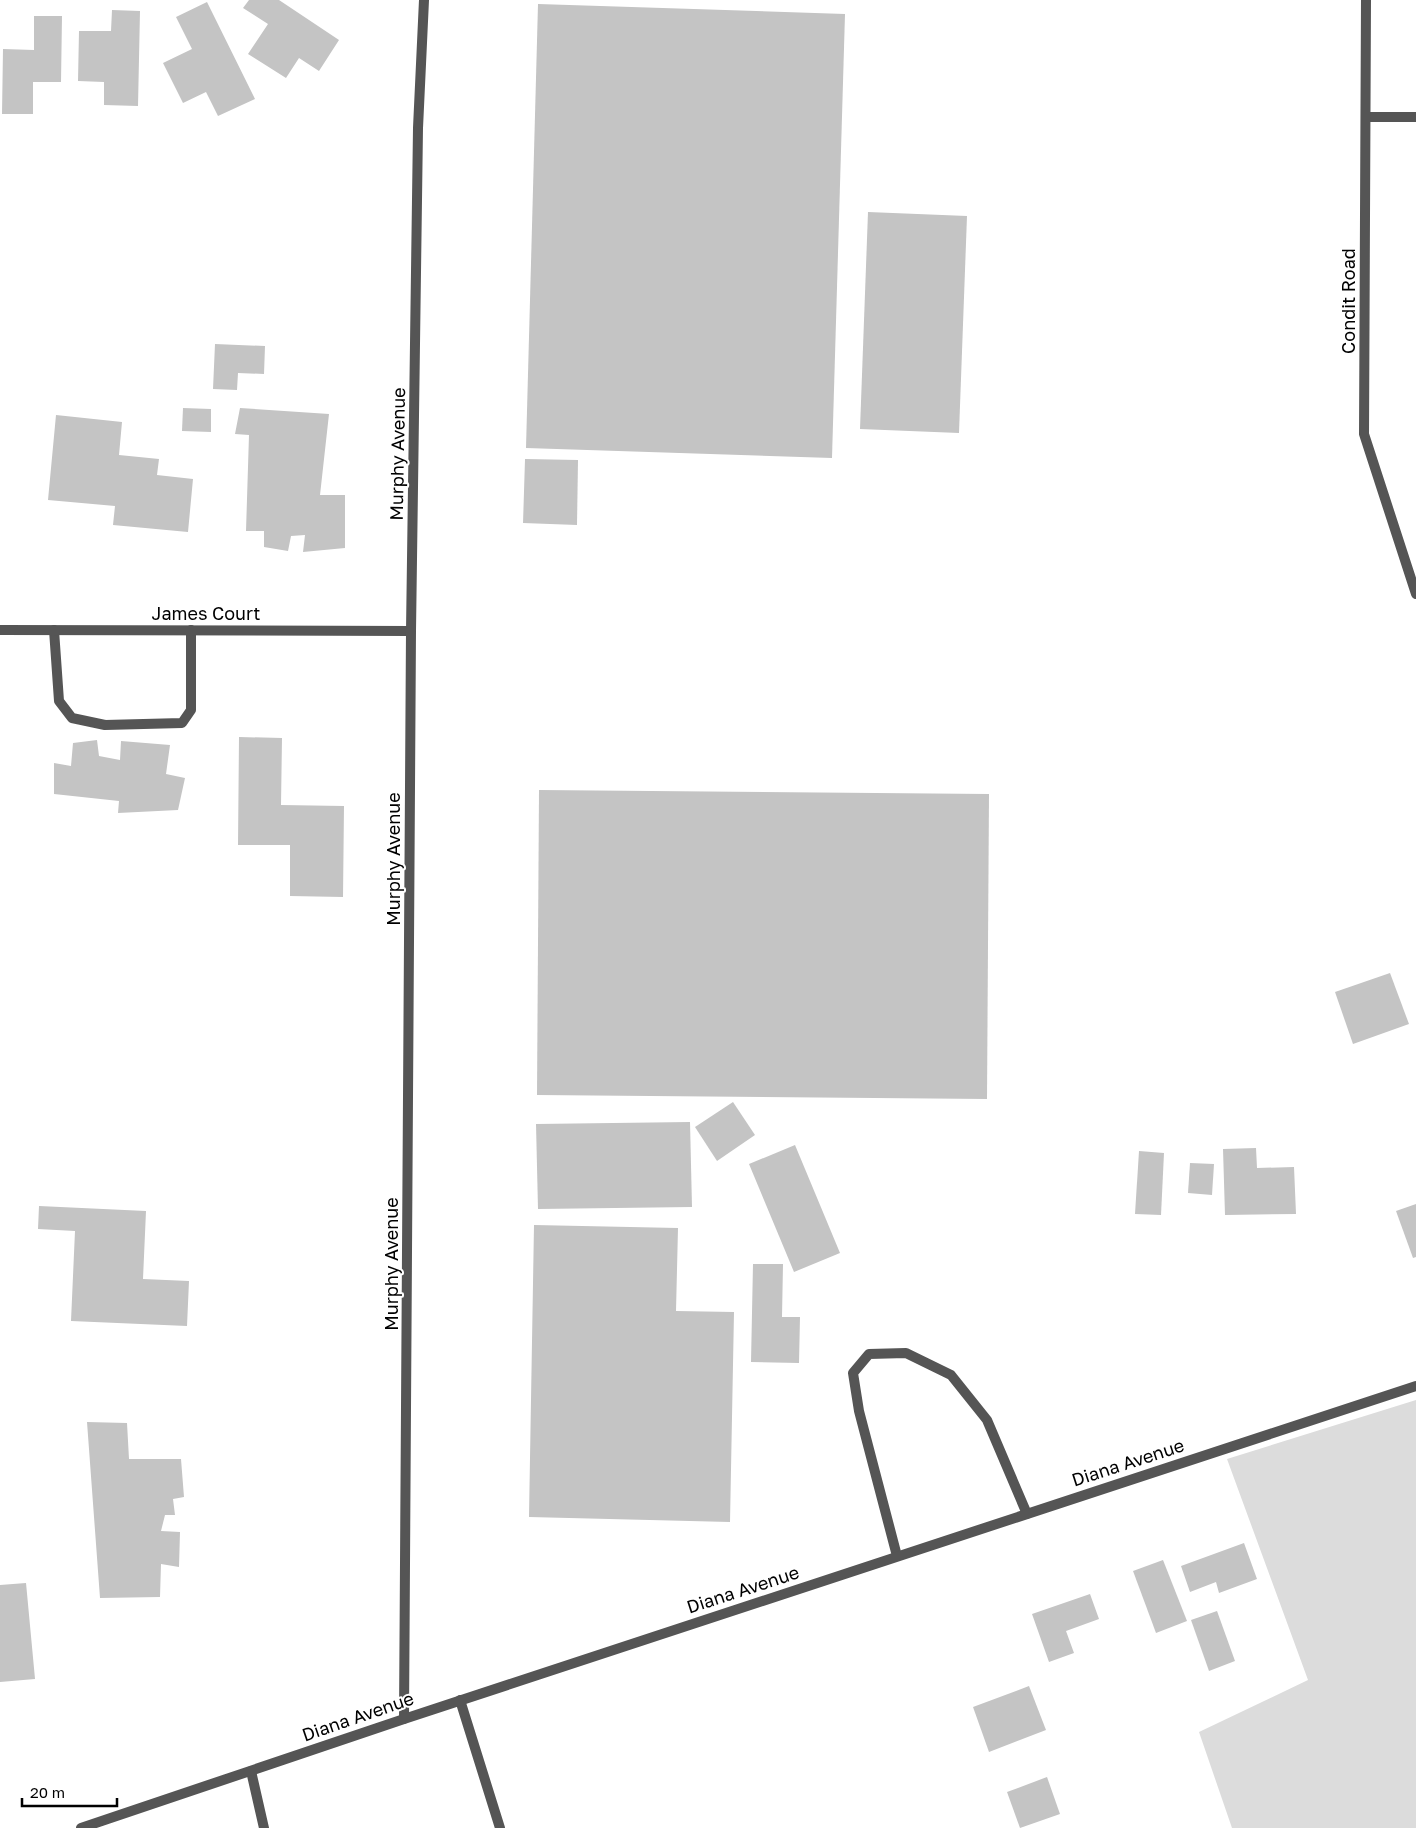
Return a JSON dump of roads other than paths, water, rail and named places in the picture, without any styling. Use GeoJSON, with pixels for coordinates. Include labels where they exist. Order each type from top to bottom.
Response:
{"type":"FeatureCollection","features":[{"type":"Feature","properties":{"kind":"street","name":"Murphy Avenue"},"geometry":{"type":"LineString","coordinates":[[404,1719],[412,631],[418,128],[424,0]]}},
{"type":"Feature","properties":{"kind":"street","name":"Condit Road"},"geometry":{"type":"LineString","coordinates":[[1366,0],[1364,434],[1416,594]]}},
{"type":"Feature","properties":{"kind":"street"},"geometry":{"type":"LineString","coordinates":[[1366,117],[1416,117]]}},
{"type":"Feature","properties":{"kind":"street","name":"James Court"},"geometry":{"type":"LineString","coordinates":[[0,630],[412,631]]}},
{"type":"Feature","properties":{"kind":"street"},"geometry":{"type":"LineString","coordinates":[[54,630],[59,701],[72,718],[105,725],[182,723],[191,710],[191,630]]}},
{"type":"Feature","properties":{"kind":"street"},"geometry":{"type":"LineString","coordinates":[[897,1556],[858,1411],[853,1373],[869,1354],[906,1353],[951,1375],[987,1420],[1027,1514]]}},
{"type":"Feature","properties":{"kind":"street","name":"Diana Avenue"},"geometry":{"type":"LineString","coordinates":[[81,1828],[460,1700],[1416,1386]]}},
{"type":"Feature","properties":{"kind":"street"},"geometry":{"type":"LineString","coordinates":[[460,1700],[500,1828]]}},
{"type":"Feature","properties":{"kind":"street"},"geometry":{"type":"LineString","coordinates":[[252,1771],[264,1828]]}}]}
